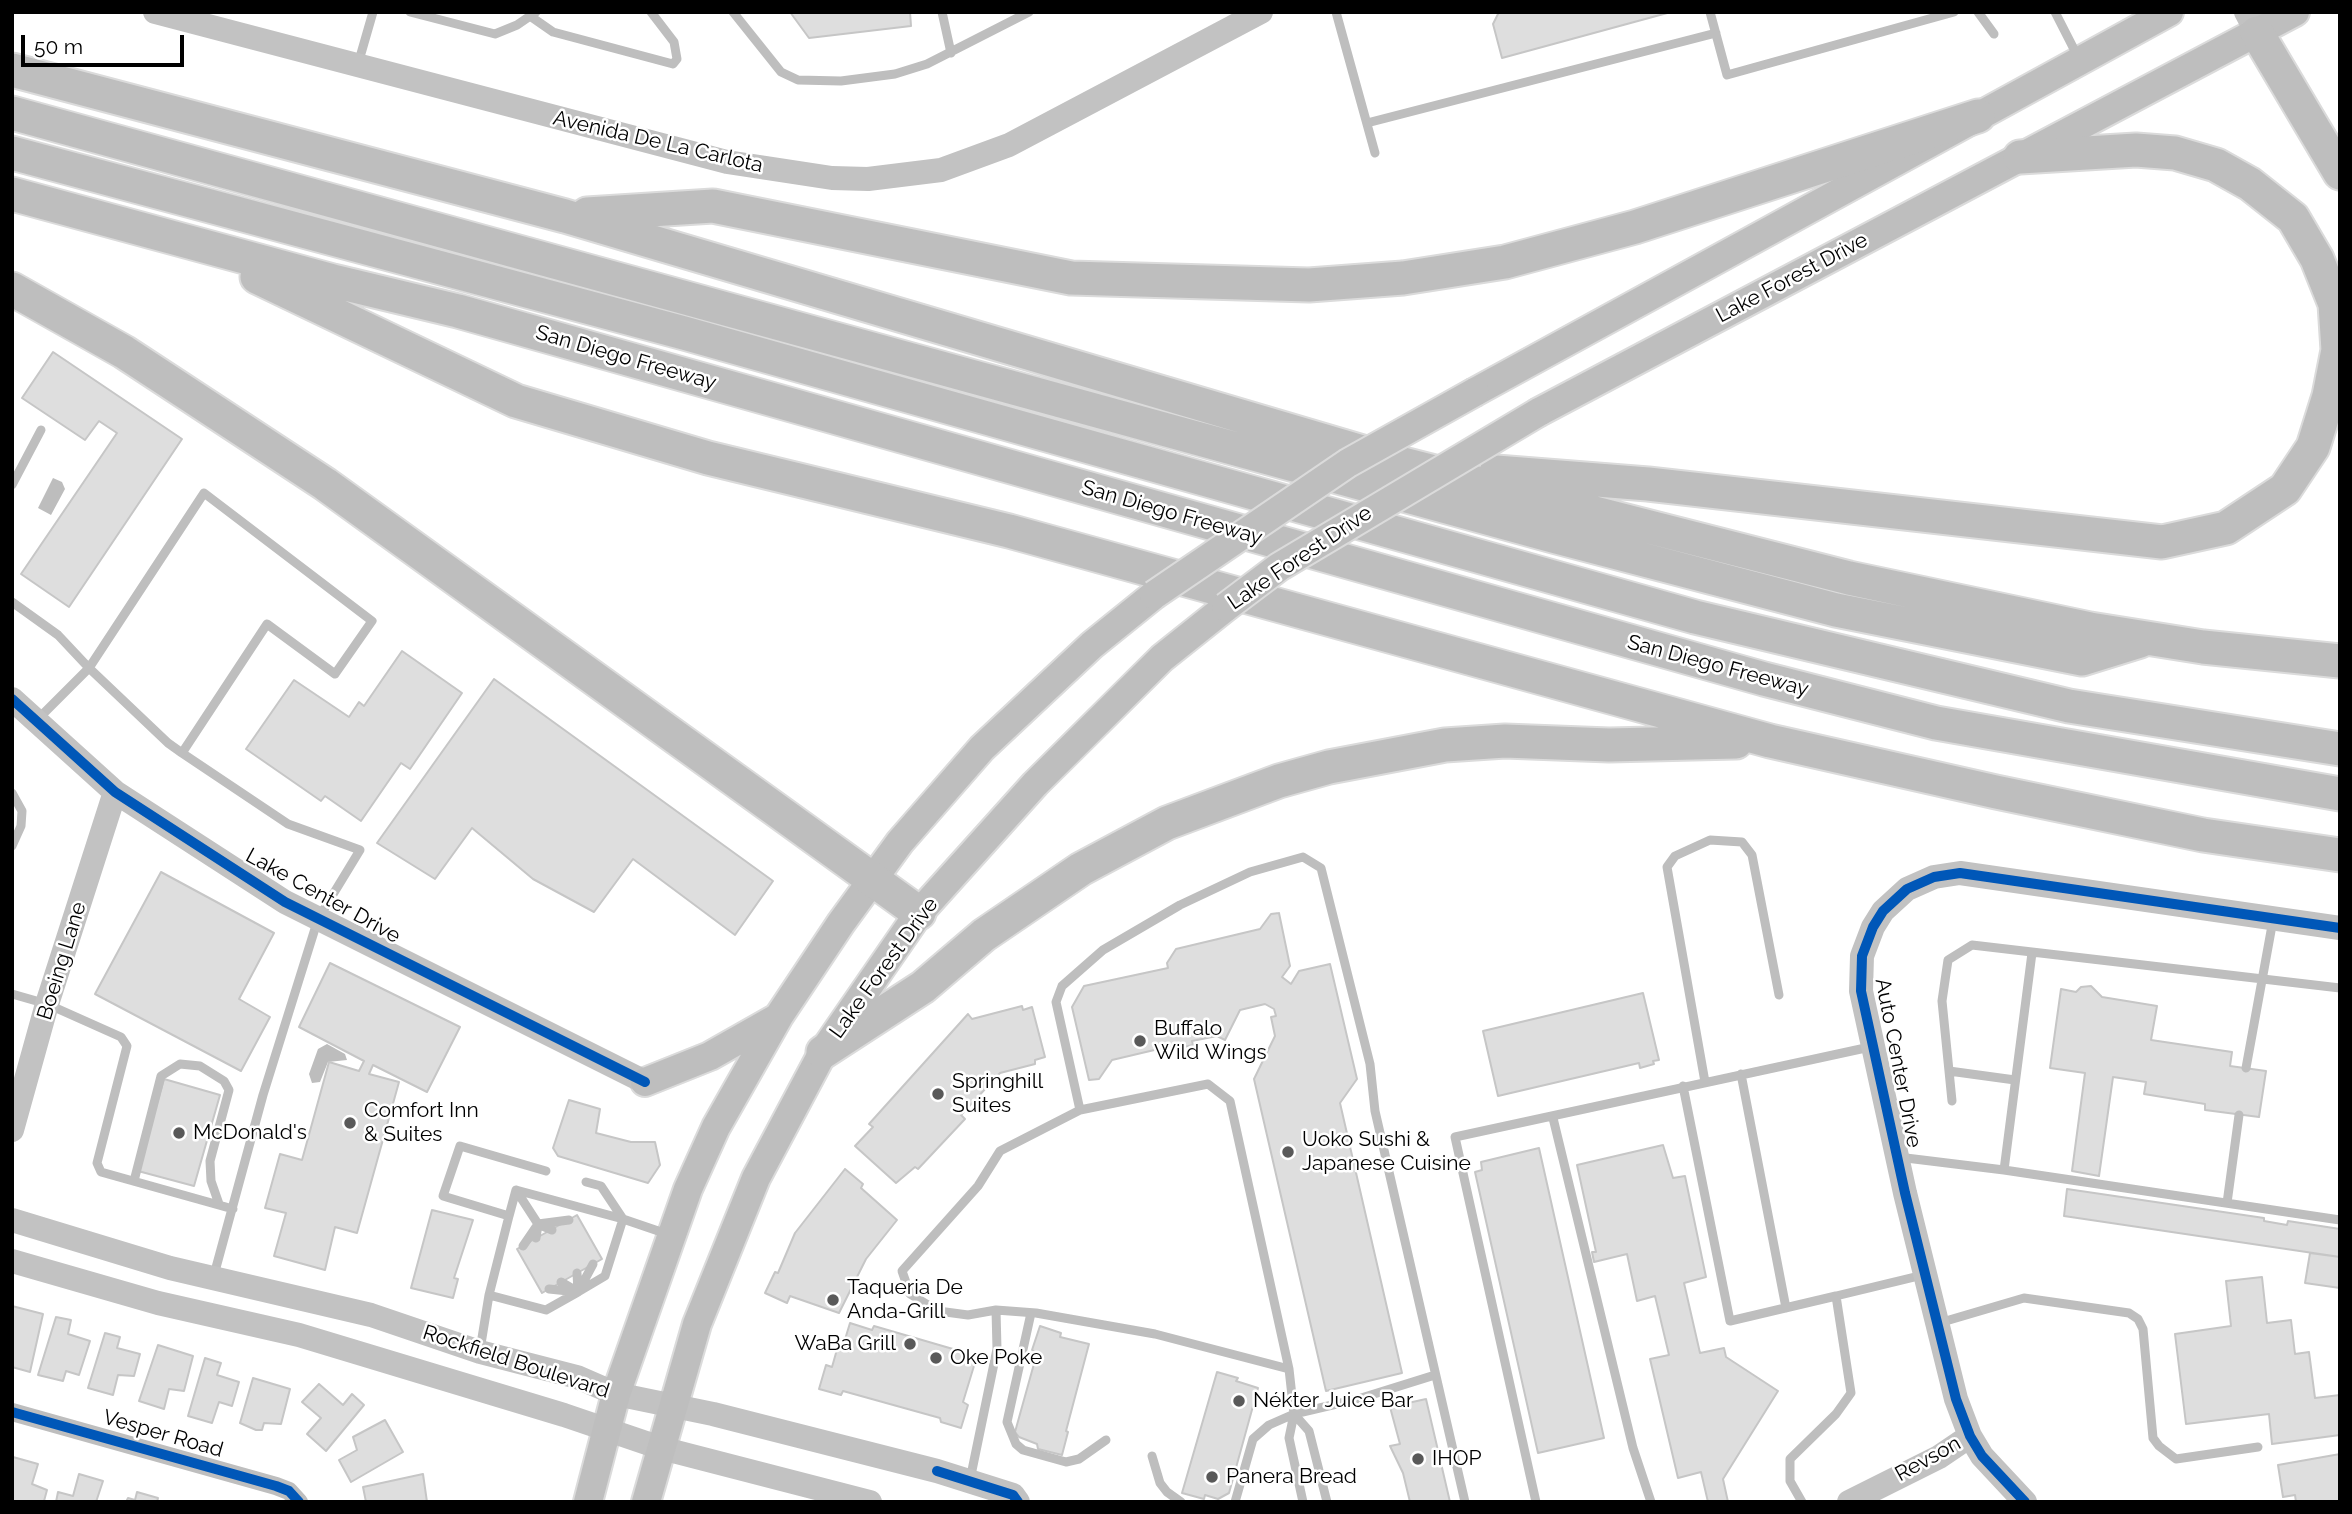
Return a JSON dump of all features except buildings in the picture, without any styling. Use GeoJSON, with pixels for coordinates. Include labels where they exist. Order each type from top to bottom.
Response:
{"type":"FeatureCollection","features":[{"type":"Feature","properties":{"kind":"highway"},"geometry":{"type":"LineString","coordinates":[[2251,22],[2340,173]]}},
{"type":"Feature","properties":{"kind":"highway"},"geometry":{"type":"LineString","coordinates":[[12,70],[565,216],[1403,464],[1849,578],[2090,629],[2339,661]]}},
{"type":"Feature","properties":{"kind":"highway"},"geometry":{"type":"LineString","coordinates":[[12,113],[1566,540],[1836,610],[2082,659],[2149,638]]}},
{"type":"Feature","properties":{"kind":"highway"},"geometry":{"type":"LineString","coordinates":[[565,216],[713,206],[1071,278],[1322,284],[1403,278],[1505,262],[1636,227],[1978,116]]}},
{"type":"Feature","properties":{"kind":"highway"},"geometry":{"type":"LineString","coordinates":[[1403,464],[1648,484],[2162,542],[2226,528],[2286,489],[2313,447],[2329,396],[2338,349],[2335,304],[2317,259],[2292,218],[2250,184],[2216,165],[2175,153],[2136,150],[2020,157]]}},
{"type":"Feature","properties":{"kind":"highway"},"geometry":{"type":"LineString","coordinates":[[12,153],[976,413],[1695,617],[2069,706],[2340,749]]}},
{"type":"Feature","properties":{"kind":"highway","name":"San Diego Freeway"},"geometry":{"type":"LineString","coordinates":[[12,194],[332,281],[458,311],[1764,679],[1936,723],[2340,794]]}},
{"type":"Feature","properties":{"kind":"highway"},"geometry":{"type":"LineString","coordinates":[[181,240],[516,401],[708,458],[1022,535],[1770,741],[2203,835],[2340,855]]}},
{"type":"Feature","properties":{"kind":"highway"},"geometry":{"type":"LineString","coordinates":[[12,289],[124,352],[326,484],[919,914]]}},
{"type":"Feature","properties":{"kind":"highway"},"geometry":{"type":"LineString","coordinates":[[823,1052],[923,987],[984,935],[1081,869],[1167,823],[1279,781],[1329,766],[1446,745],[1505,741],[1609,745],[1770,741]]}},
{"type":"Feature","properties":{"kind":"main road","name":"Avenida De La Carlota"},"geometry":{"type":"LineString","coordinates":[[155,12],[727,162],[832,178],[868,179],[941,170],[1009,145],[1261,12]]}},
{"type":"Feature","properties":{"kind":"main road"},"geometry":{"type":"LineString","coordinates":[[588,1502],[616,1394],[672,1236],[716,1127],[779,1016],[871,881],[900,842],[982,748],[1092,645],[1154,596],[1348,463],[2169,12]]}},
{"type":"Feature","properties":{"kind":"main road","name":"Lake Forest Drive"},"geometry":{"type":"LineString","coordinates":[[646,1502],[697,1324],[756,1178],[823,1052],[919,914],[1035,784],[1162,659],[1226,607],[1291,560],[1539,412],[2020,157],[2251,22],[2295,12]]}},
{"type":"Feature","properties":{"kind":"main road","name":"Lake Center Drive"},"geometry":{"type":"LineString","coordinates":[[12,699],[115,792],[285,902],[645,1082]]}},
{"type":"Feature","properties":{"kind":"main road","name":"Boeing Lane"},"geometry":{"type":"LineString","coordinates":[[12,1130],[47,1004],[115,792]]}},
{"type":"Feature","properties":{"kind":"main road","name":"Auto Center Drive"},"geometry":{"type":"LineString","coordinates":[[2025,1502],[1996,1473],[1970,1436],[1956,1399],[1896,1157],[1861,990],[1865,943],[1872,926],[1891,901],[1907,889],[1934,877],[1970,873],[2340,929]]}},
{"type":"Feature","properties":{"kind":"main road"},"geometry":{"type":"LineString","coordinates":[[645,1082],[710,1056],[779,1016]]}},
{"type":"Feature","properties":{"kind":"main road","name":"Rockfield Boulevard"},"geometry":{"type":"LineString","coordinates":[[12,1220],[170,1268],[371,1315],[480,1352],[577,1377],[616,1394],[674,1405],[969,1481],[1013,1494],[1018,1502]]}},
{"type":"Feature","properties":{"kind":"main road","name":"Rockfield Boulevard"},"geometry":{"type":"LineString","coordinates":[[12,1261],[158,1303],[299,1335],[815,1496],[870,1502]]}},
{"type":"Feature","properties":{"kind":"main road","name":"Revson"},"geometry":{"type":"LineString","coordinates":[[1849,1502],[1938,1457],[1970,1436]]}},
{"type":"Feature","properties":{"kind":"street","name":"Vesper Road"},"geometry":{"type":"LineString","coordinates":[[12,1412],[276,1486],[289,1491],[299,1501]]}},
{"type":"Feature","properties":{"kind":"lane"},"geometry":{"type":"LineString","coordinates":[[357,66],[373,12]]}},
{"type":"Feature","properties":{"kind":"lane"},"geometry":{"type":"LineString","coordinates":[[410,12],[495,34],[517,25],[533,14],[553,32],[673,64],[677,59],[674,43],[651,12]]}},
{"type":"Feature","properties":{"kind":"lane"},"geometry":{"type":"LineString","coordinates":[[733,12],[772,65],[798,80],[874,78],[927,64],[1029,12]]}},
{"type":"Feature","properties":{"kind":"lane"},"geometry":{"type":"LineString","coordinates":[[942,12],[951,53]]}},
{"type":"Feature","properties":{"kind":"lane"},"geometry":{"type":"LineString","coordinates":[[1336,12],[1375,153]]}},
{"type":"Feature","properties":{"kind":"lane"},"geometry":{"type":"LineString","coordinates":[[1710,12],[1727,75],[1954,12]]}},
{"type":"Feature","properties":{"kind":"lane"},"geometry":{"type":"LineString","coordinates":[[1978,12],[1994,34]]}},
{"type":"Feature","properties":{"kind":"lane"},"geometry":{"type":"LineString","coordinates":[[2055,12],[2080,61]]}},
{"type":"Feature","properties":{"kind":"lane"},"geometry":{"type":"LineString","coordinates":[[1367,122],[1716,33]]}},
{"type":"Feature","properties":{"kind":"lane"},"geometry":{"type":"LineString","coordinates":[[12,485],[41,430]]}},
{"type":"Feature","properties":{"kind":"lane"},"geometry":{"type":"LineString","coordinates":[[38,720],[89,668],[204,493],[372,621],[335,674],[267,624],[182,752]]}},
{"type":"Feature","properties":{"kind":"lane"},"geometry":{"type":"LineString","coordinates":[[12,603],[58,635],[89,668],[182,752],[288,824],[360,850],[318,919],[263,1095],[214,1277]]}},
{"type":"Feature","properties":{"kind":"lane"},"geometry":{"type":"LineString","coordinates":[[12,793],[22,811],[21,825],[12,846]]}},
{"type":"Feature","properties":{"kind":"lane"},"geometry":{"type":"LineString","coordinates":[[1705,1082],[1667,867],[1675,856],[1710,840],[1742,842],[1752,855],[1779,995]]}},
{"type":"Feature","properties":{"kind":"lane"},"geometry":{"type":"LineString","coordinates":[[1080,1110],[1056,1002],[1062,986],[1103,950],[1180,905],[1250,872],[1303,857],[1321,868],[1370,1064],[1375,1111],[1465,1502]]}},
{"type":"Feature","properties":{"kind":"lane"},"geometry":{"type":"LineString","coordinates":[[2246,1068],[2273,919]]}},
{"type":"Feature","properties":{"kind":"lane"},"geometry":{"type":"LineString","coordinates":[[1952,1101],[1942,1001],[1948,960],[1972,945],[2261,976],[2340,988]]}},
{"type":"Feature","properties":{"kind":"lane"},"geometry":{"type":"LineString","coordinates":[[2004,1170],[2032,953]]}},
{"type":"Feature","properties":{"kind":"lane"},"geometry":{"type":"LineString","coordinates":[[12,994],[47,1004],[121,1037],[127,1046],[97,1163],[101,1172],[233,1209]]}},
{"type":"Feature","properties":{"kind":"lane"},"geometry":{"type":"LineString","coordinates":[[1536,1502],[1455,1137],[1553,1118],[1683,1086],[1872,1047]]}},
{"type":"Feature","properties":{"kind":"lane"},"geometry":{"type":"LineString","coordinates":[[134,1181],[161,1076],[180,1064],[200,1066],[224,1080],[229,1090],[210,1161],[211,1181],[219,1204]]}},
{"type":"Feature","properties":{"kind":"lane"},"geometry":{"type":"LineString","coordinates":[[1950,1071],[2015,1080]]}},
{"type":"Feature","properties":{"kind":"lane"},"geometry":{"type":"LineString","coordinates":[[1741,1074],[1786,1308]]}},
{"type":"Feature","properties":{"kind":"lane"},"geometry":{"type":"LineString","coordinates":[[1289,1369],[1128,1330],[1031,1313],[996,1310],[968,1315],[938,1311],[910,1294],[902,1271],[978,1186],[1000,1151],[1080,1110],[1208,1084],[1230,1101],[1289,1369],[1294,1414],[1289,1438],[1303,1502]]}},
{"type":"Feature","properties":{"kind":"lane"},"geometry":{"type":"LineString","coordinates":[[1683,1086],[1730,1321],[1925,1274]]}},
{"type":"Feature","properties":{"kind":"lane"},"geometry":{"type":"LineString","coordinates":[[2227,1203],[2239,1115]]}},
{"type":"Feature","properties":{"kind":"lane"},"geometry":{"type":"LineString","coordinates":[[1553,1118],[1633,1448],[1651,1502]]}},
{"type":"Feature","properties":{"kind":"lane"},"geometry":{"type":"LineString","coordinates":[[509,1216],[443,1196],[460,1146],[546,1171]]}},
{"type":"Feature","properties":{"kind":"lane"},"geometry":{"type":"LineString","coordinates":[[1896,1157],[2004,1170],[2340,1220]]}},
{"type":"Feature","properties":{"kind":"lane"},"geometry":{"type":"LineString","coordinates":[[586,1182],[600,1186],[623,1219]]}},
{"type":"Feature","properties":{"kind":"lane"},"geometry":{"type":"LineString","coordinates":[[516,1190],[623,1219],[672,1236]]}},
{"type":"Feature","properties":{"kind":"lane"},"geometry":{"type":"LineString","coordinates":[[480,1352],[489,1295],[516,1190]]}},
{"type":"Feature","properties":{"kind":"lane"},"geometry":{"type":"LineString","coordinates":[[516,1190],[538,1224],[552,1230]]}},
{"type":"Feature","properties":{"kind":"lane"},"geometry":{"type":"LineString","coordinates":[[489,1295],[546,1310],[578,1292],[605,1276],[623,1219]]}},
{"type":"Feature","properties":{"kind":"lane"},"geometry":{"type":"LineString","coordinates":[[523,1246],[538,1224],[569,1220]]}},
{"type":"Feature","properties":{"kind":"lane"},"geometry":{"type":"LineString","coordinates":[[536,1238],[538,1224]]}},
{"type":"Feature","properties":{"kind":"lane"},"geometry":{"type":"LineString","coordinates":[[578,1292],[593,1264]]}},
{"type":"Feature","properties":{"kind":"lane"},"geometry":{"type":"LineString","coordinates":[[577,1273],[578,1292]]}},
{"type":"Feature","properties":{"kind":"lane"},"geometry":{"type":"LineString","coordinates":[[561,1282],[578,1292]]}},
{"type":"Feature","properties":{"kind":"lane"},"geometry":{"type":"LineString","coordinates":[[549,1289],[578,1292]]}},
{"type":"Feature","properties":{"kind":"lane"},"geometry":{"type":"LineString","coordinates":[[1802,1502],[1790,1482],[1790,1459],[1836,1414],[1851,1394],[1836,1296]]}},
{"type":"Feature","properties":{"kind":"lane"},"geometry":{"type":"LineString","coordinates":[[1937,1323],[2024,1298],[2129,1313],[2138,1319],[2143,1329],[2153,1438],[2158,1446],[2176,1459],[2258,1447]]}},
{"type":"Feature","properties":{"kind":"lane"},"geometry":{"type":"LineString","coordinates":[[969,1481],[995,1368],[996,1310]]}},
{"type":"Feature","properties":{"kind":"lane"},"geometry":{"type":"LineString","coordinates":[[1031,1313],[1007,1422],[1016,1444],[1023,1450],[1066,1462],[1079,1459],[1106,1440]]}},
{"type":"Feature","properties":{"kind":"lane"},"geometry":{"type":"LineString","coordinates":[[1236,1502],[1253,1439],[1269,1425],[1294,1414],[1358,1399],[1435,1375]]}},
{"type":"Feature","properties":{"kind":"lane"},"geometry":{"type":"LineString","coordinates":[[1294,1414],[1310,1431],[1327,1502]]}},
{"type":"Feature","properties":{"kind":"lane"},"geometry":{"type":"LineString","coordinates":[[1152,1456],[1160,1483],[1181,1502]]}},
{"type":"Feature","properties":{"kind":"shaded area"},"geometry":{"type":"Polygon","coordinates":[[[53,478],[62,482],[65,489],[51,515],[38,508],[53,478]]]}},
{"type":"Feature","properties":{"kind":"shaded area"},"geometry":{"type":"Polygon","coordinates":[[[327,1044],[345,1054],[347,1060],[328,1062],[320,1082],[312,1083],[309,1074],[318,1049],[327,1044]]]}},
{"type":"Feature","properties":{"kind":"cycle path"},"geometry":{"type":"LineString","coordinates":[[12,699],[115,792],[285,902],[645,1082]]}},
{"type":"Feature","properties":{"kind":"cycle path"},"geometry":{"type":"LineString","coordinates":[[2025,1502],[1982,1456],[1970,1436],[1956,1399],[1905,1193],[1861,991],[1862,956],[1873,927],[1883,911],[1907,889],[1934,877],[1960,873],[2340,928]]}},
{"type":"Feature","properties":{"kind":"cycle path"},"geometry":{"type":"LineString","coordinates":[[12,1412],[276,1486],[289,1491],[299,1502]]}},
{"type":"Feature","properties":{"kind":"cycle path"},"geometry":{"type":"LineString","coordinates":[[937,1471],[1013,1495],[1018,1502]]}},
{"type":"Feature","properties":{"kind":"place","name":"Buffalo Wild Wings"},"geometry":{"type":"Point","coordinates":[1140,1041]}},
{"type":"Feature","properties":{"kind":"place","name":"Springhill Suites"},"geometry":{"type":"Point","coordinates":[938,1094]}},
{"type":"Feature","properties":{"kind":"place","name":"Comfort Inn & Suites"},"geometry":{"type":"Point","coordinates":[350,1123]}},
{"type":"Feature","properties":{"kind":"place","name":"McDonald's"},"geometry":{"type":"Point","coordinates":[179,1133]}},
{"type":"Feature","properties":{"kind":"place","name":"Uoko Sushi & Japanese Cuisine"},"geometry":{"type":"Point","coordinates":[1288,1152]}},
{"type":"Feature","properties":{"kind":"place","name":"Taqueria De Anda-Grill"},"geometry":{"type":"Point","coordinates":[833,1300]}},
{"type":"Feature","properties":{"kind":"place","name":"WaBa Grill"},"geometry":{"type":"Point","coordinates":[910,1344]}},
{"type":"Feature","properties":{"kind":"place","name":"Oke Poke"},"geometry":{"type":"Point","coordinates":[936,1358]}},
{"type":"Feature","properties":{"kind":"place","name":"Nékter Juice Bar"},"geometry":{"type":"Point","coordinates":[1239,1401]}},
{"type":"Feature","properties":{"kind":"place","name":"IHOP"},"geometry":{"type":"Point","coordinates":[1418,1459]}},
{"type":"Feature","properties":{"kind":"place","name":"Panera Bread"},"geometry":{"type":"Point","coordinates":[1212,1477]}}]}
